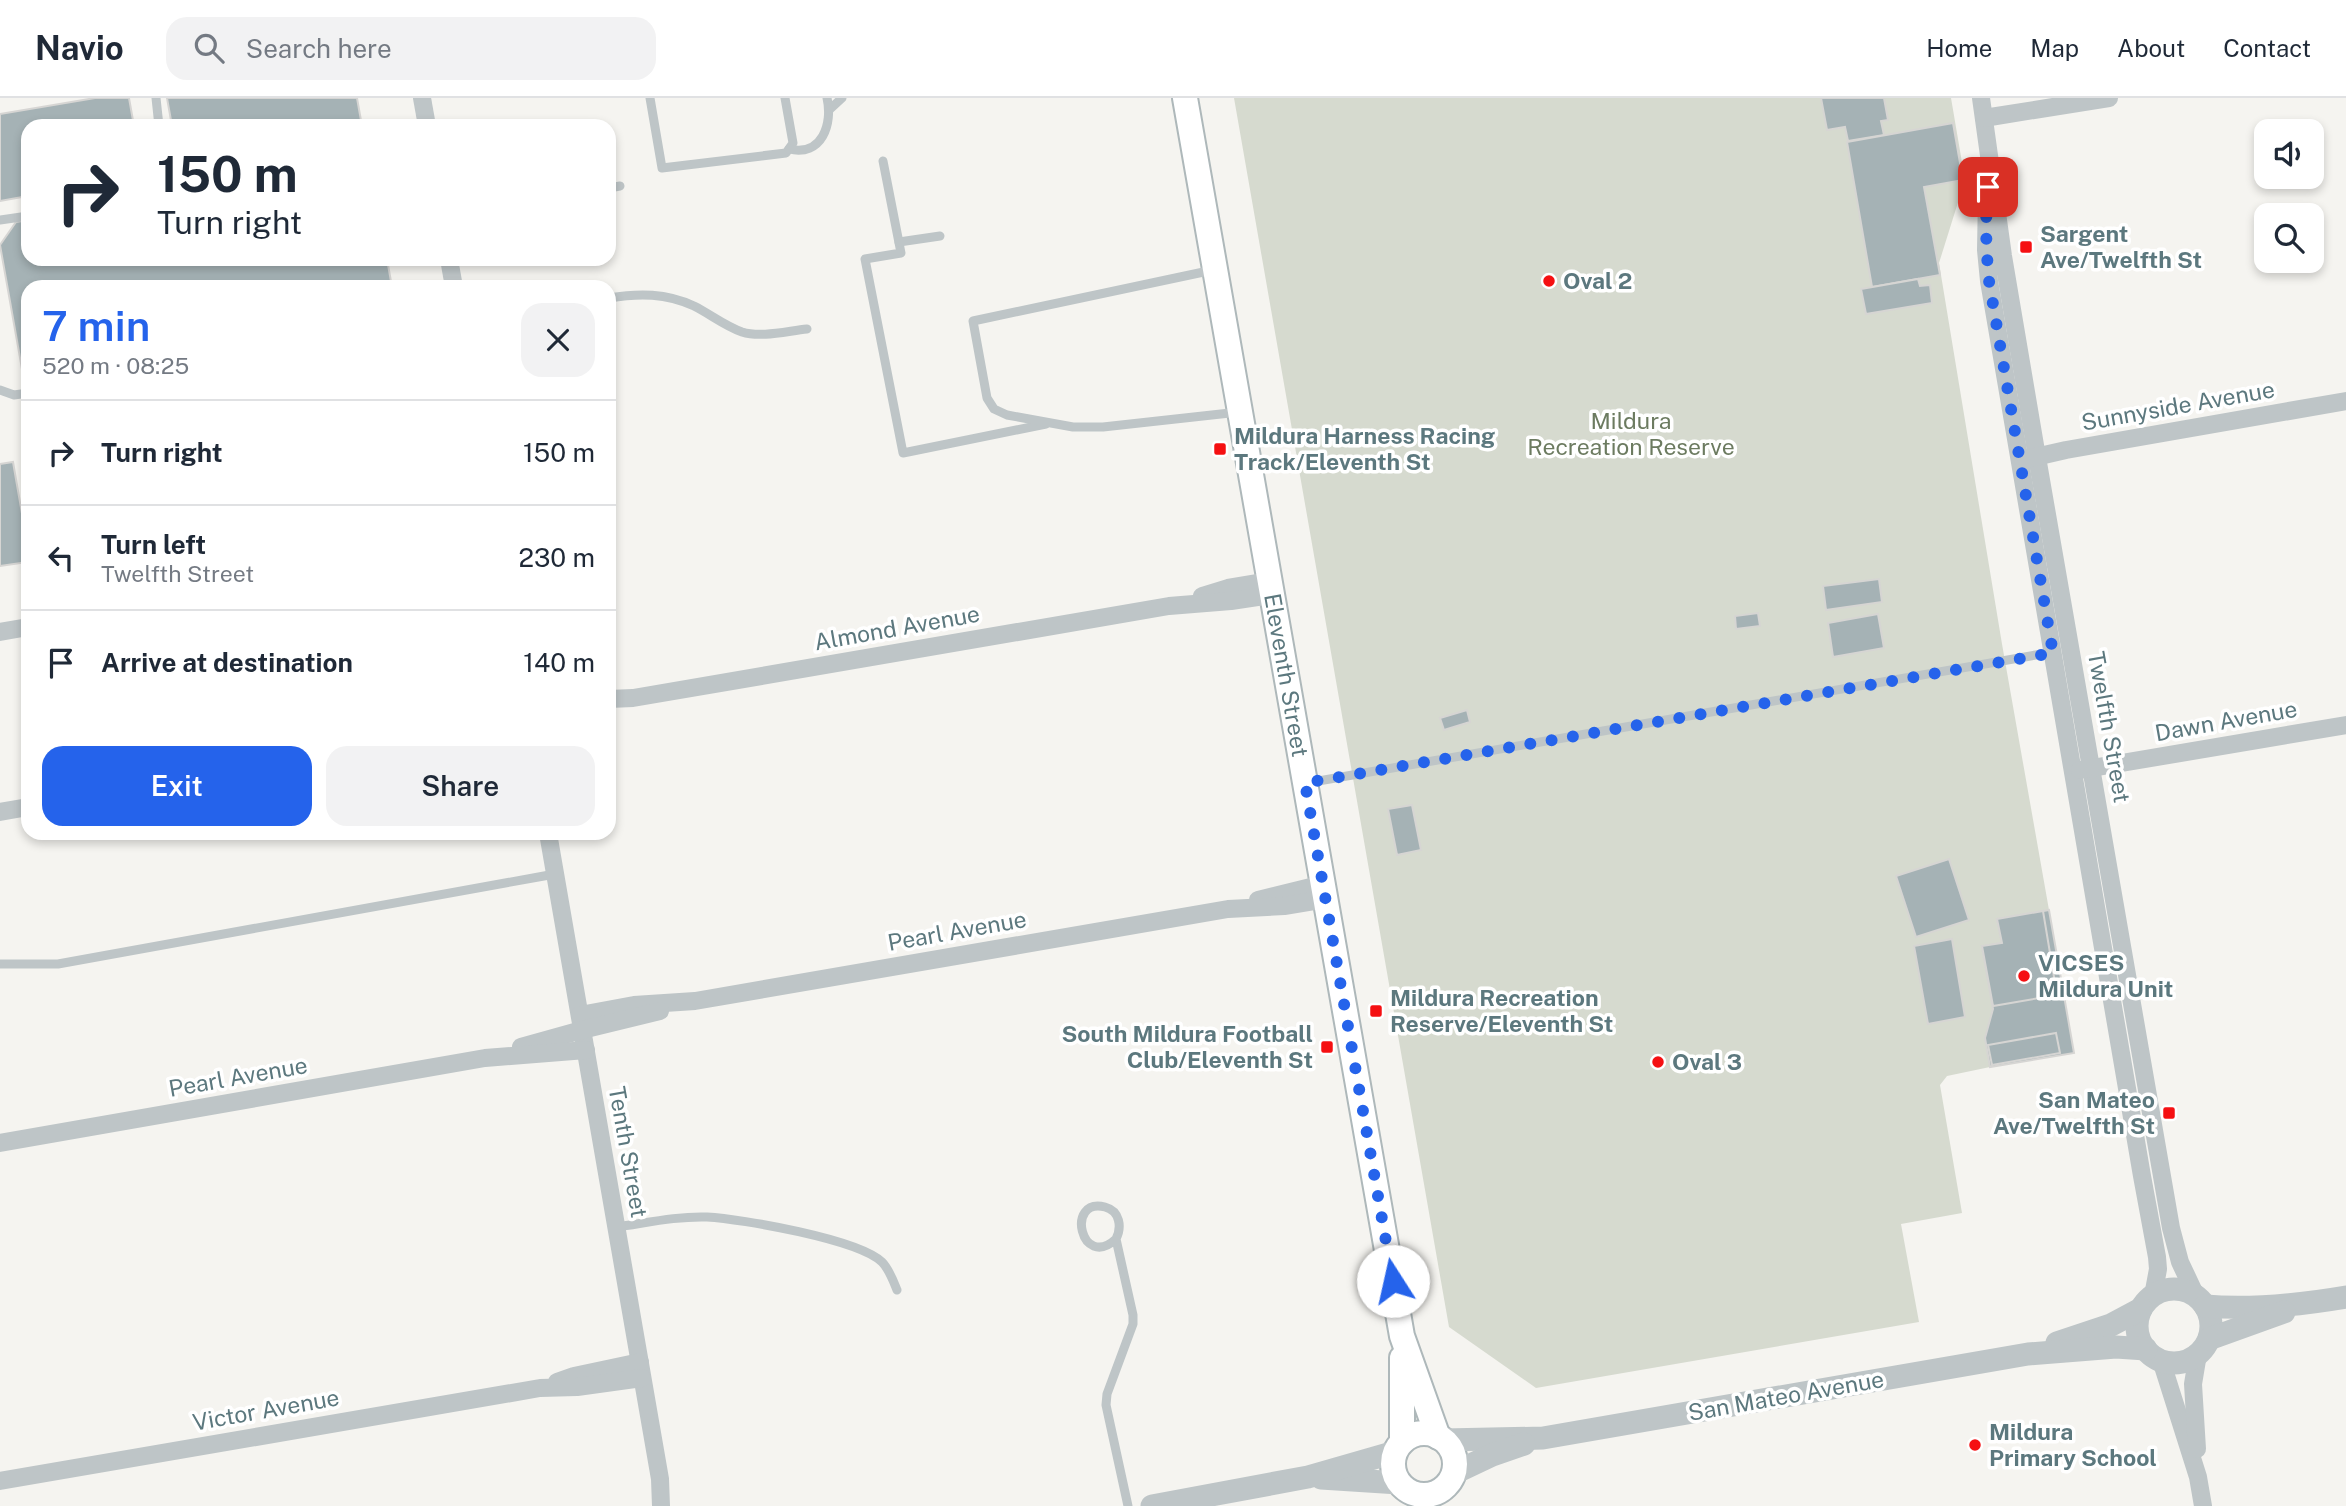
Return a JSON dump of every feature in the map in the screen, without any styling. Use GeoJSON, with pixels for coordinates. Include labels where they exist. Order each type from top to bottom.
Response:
{"type":"FeatureCollection","features":[{"type":"Feature","properties":{"kind":"main road","name":"Eleventh Street"},"geometry":{"type":"LineString","coordinates":[[1185,98],[1402,1336],[1441,1438]]}},
{"type":"Feature","properties":{"kind":"main road","name":"Eleventh Street"},"geometry":{"type":"LineString","coordinates":[[1399,1447],[1402,1336]]}},
{"type":"Feature","properties":{"kind":"main road"},"geometry":{"type":"LineString","coordinates":[[1419,1433],[1429,1433],[1441,1438],[1454,1455],[1451,1488],[1433,1494],[1410,1494],[1393,1468],[1399,1447],[1419,1433]]}},
{"type":"Feature","properties":{"kind":"street"},"geometry":{"type":"LineString","coordinates":[[422,98],[426,119]]}},
{"type":"Feature","properties":{"kind":"street","name":"Twelfth Street"},"geometry":{"type":"LineString","coordinates":[[1980,98],[1991,162],[1985,212],[1986,250],[2091,769],[2171,1228],[2180,1262],[2200,1301]]}},
{"type":"Feature","properties":{"kind":"street"},"geometry":{"type":"LineString","coordinates":[[1984,118],[2109,98]]}},
{"type":"Feature","properties":{"kind":"street","name":"Sunnyside Avenue"},"geometry":{"type":"LineString","coordinates":[[2028,459],[2346,401]]}},
{"type":"Feature","properties":{"kind":"street","name":"Twelfth Street"},"geometry":{"type":"LineString","coordinates":[[2028,459],[2053,653],[2072,772],[2157,1257],[2158,1269],[2147,1303]]}},
{"type":"Feature","properties":{"kind":"street","name":"Almond Avenue"},"geometry":{"type":"LineString","coordinates":[[616,703],[1169,606],[1231,601],[1271,588]]}},
{"type":"Feature","properties":{"kind":"street"},"geometry":{"type":"LineString","coordinates":[[0,632],[21,629]]}},
{"type":"Feature","properties":{"kind":"street","name":"Almond Avenue"},"geometry":{"type":"LineString","coordinates":[[616,699],[633,698]]}},
{"type":"Feature","properties":{"kind":"street","name":"Dawn Avenue"},"geometry":{"type":"LineString","coordinates":[[2072,772],[2346,725]]}},
{"type":"Feature","properties":{"kind":"street"},"geometry":{"type":"LineString","coordinates":[[0,812],[21,808]]}},
{"type":"Feature","properties":{"kind":"street","name":"Tenth Street"},"geometry":{"type":"LineString","coordinates":[[549,840],[660,1479],[661,1506]]}},
{"type":"Feature","properties":{"kind":"street","name":"Pearl Avenue"},"geometry":{"type":"LineString","coordinates":[[485,1058],[581,1023],[627,1020],[695,1001],[1228,909],[1284,906],[1324,892]]}},
{"type":"Feature","properties":{"kind":"street","name":"Pearl Avenue"},"geometry":{"type":"LineString","coordinates":[[0,1143],[485,1058],[586,1050]]}},
{"type":"Feature","properties":{"kind":"street"},"geometry":{"type":"LineString","coordinates":[[2198,1478],[2154,1355],[2140,1340],[2138,1330],[2147,1303],[2163,1291],[2174,1289],[2185,1291],[2200,1301],[2235,1308],[2307,1303],[2346,1297]]}},
{"type":"Feature","properties":{"kind":"street"},"geometry":{"type":"LineString","coordinates":[[2200,1301],[2210,1316],[2211,1327],[2193,1384],[2198,1478],[2203,1506]]}},
{"type":"Feature","properties":{"kind":"street","name":"San Mateo Avenue"},"geometry":{"type":"LineString","coordinates":[[2028,1354],[2111,1325],[2147,1303]]}},
{"type":"Feature","properties":{"kind":"street"},"geometry":{"type":"LineString","coordinates":[[2154,1355],[2180,1362],[2203,1346],[2307,1303]]}},
{"type":"Feature","properties":{"kind":"street","name":"San Mateo Avenue"},"geometry":{"type":"LineString","coordinates":[[1451,1488],[1492,1455],[1544,1438],[2028,1354],[2116,1348],[2154,1355]]}},
{"type":"Feature","properties":{"kind":"street","name":"Victor Avenue"},"geometry":{"type":"LineString","coordinates":[[0,1481],[540,1388],[577,1387],[641,1370]]}},
{"type":"Feature","properties":{"kind":"street","name":"San Mateo Avenue"},"geometry":{"type":"LineString","coordinates":[[1441,1438],[1544,1438]]}},
{"type":"Feature","properties":{"kind":"street"},"geometry":{"type":"LineString","coordinates":[[1152,1506],[1308,1477],[1399,1447]]}},
{"type":"Feature","properties":{"kind":"street"},"geometry":{"type":"LineString","coordinates":[[1308,1477],[1410,1494]]}},
{"type":"Feature","properties":{"kind":"street","name":"Tenth Street"},"geometry":{"type":"LineString","coordinates":[[660,1479],[674,1506]]}},
{"type":"Feature","properties":{"kind":"lane"},"geometry":{"type":"LineString","coordinates":[[156,98],[158,119]]}},
{"type":"Feature","properties":{"kind":"lane"},"geometry":{"type":"LineString","coordinates":[[650,98],[662,168],[786,153],[793,143],[785,98]]}},
{"type":"Feature","properties":{"kind":"lane"},"geometry":{"type":"LineString","coordinates":[[789,149],[797,151],[816,143],[828,128],[830,110],[827,98]]}},
{"type":"Feature","properties":{"kind":"lane"},"geometry":{"type":"LineString","coordinates":[[830,110],[842,98]]}},
{"type":"Feature","properties":{"kind":"lane"},"geometry":{"type":"LineString","coordinates":[[883,161],[901,253],[865,259],[903,453],[1051,423]]}},
{"type":"Feature","properties":{"kind":"lane"},"geometry":{"type":"LineString","coordinates":[[616,187],[620,186]]}},
{"type":"Feature","properties":{"kind":"lane"},"geometry":{"type":"LineString","coordinates":[[0,220],[21,217]]}},
{"type":"Feature","properties":{"kind":"lane"},"geometry":{"type":"LineString","coordinates":[[899,242],[940,236]]}},
{"type":"Feature","properties":{"kind":"lane"},"geometry":{"type":"LineString","coordinates":[[1215,269],[973,321],[987,398],[994,409],[1007,415],[1073,427],[1103,427],[1240,412]]}},
{"type":"Feature","properties":{"kind":"lane"},"geometry":{"type":"LineString","coordinates":[[616,297],[635,293],[668,298],[693,306],[744,332],[770,333],[807,329]]}},
{"type":"Feature","properties":{"kind":"lane"},"geometry":{"type":"LineString","coordinates":[[0,390],[14,395],[21,394]]}},
{"type":"Feature","properties":{"kind":"lane"},"geometry":{"type":"LineString","coordinates":[[1305,783],[2053,653]]}},
{"type":"Feature","properties":{"kind":"lane"},"geometry":{"type":"LineString","coordinates":[[0,964],[58,964],[555,874]]}},
{"type":"Feature","properties":{"kind":"lane"},"geometry":{"type":"LineString","coordinates":[[1116,1239],[1105,1246],[1086,1241],[1080,1228],[1083,1216],[1093,1208],[1106,1208],[1112,1210],[1119,1220],[1116,1239],[1133,1324],[1107,1394],[1106,1405],[1128,1506]]}},
{"type":"Feature","properties":{"kind":"lane"},"geometry":{"type":"LineString","coordinates":[[617,1227],[707,1217],[785,1228],[850,1245],[875,1256],[884,1263],[897,1290]]}},
{"type":"Feature","properties":{"kind":"green space","name":"Mildura Recreation Reserve"},"geometry":{"type":"Polygon","coordinates":[[[1234,98],[1951,98],[1965,180],[1939,263],[2049,910],[1998,919],[2002,943],[1982,946],[1993,1009],[1985,1038],[1990,1067],[1947,1076],[1940,1085],[1962,1213],[1901,1224],[1919,1322],[1536,1388],[1449,1327],[1234,98]]]}},
{"type":"Feature","properties":{"kind":"building"},"geometry":{"type":"Polygon","coordinates":[[[95,98],[129,98],[133,119],[21,119],[21,197],[0,201],[0,114],[95,98]]]}},
{"type":"Feature","properties":{"kind":"building"},"geometry":{"type":"Polygon","coordinates":[[[167,98],[357,98],[361,119],[171,119],[167,98]]]}},
{"type":"Feature","properties":{"kind":"building"},"geometry":{"type":"Polygon","coordinates":[[[1821,98],[1884,98],[1888,120],[1881,121],[1884,135],[1848,141],[1845,127],[1827,130],[1821,98]]]}},
{"type":"Feature","properties":{"kind":"building"},"geometry":{"type":"Polygon","coordinates":[[[1953,123],[1963,180],[1924,187],[1940,275],[1872,287],[1847,142],[1953,123]]]}},
{"type":"Feature","properties":{"kind":"building"},"geometry":{"type":"Polygon","coordinates":[[[21,221],[21,266],[388,266],[391,280],[21,280],[21,363],[0,245],[16,222],[21,221]]]}},
{"type":"Feature","properties":{"kind":"building"},"geometry":{"type":"Polygon","coordinates":[[[1918,279],[1920,286],[1930,285],[1932,303],[1866,314],[1861,289],[1918,279]]]}},
{"type":"Feature","properties":{"kind":"building"},"geometry":{"type":"Polygon","coordinates":[[[13,462],[21,508],[21,563],[0,566],[0,464],[13,462]]]}},
{"type":"Feature","properties":{"kind":"building"},"geometry":{"type":"Polygon","coordinates":[[[1879,579],[1882,602],[1826,610],[1823,586],[1879,579]]]}},
{"type":"Feature","properties":{"kind":"building"},"geometry":{"type":"Polygon","coordinates":[[[1758,613],[1760,626],[1736,629],[1735,616],[1758,613]]]}},
{"type":"Feature","properties":{"kind":"building"},"geometry":{"type":"Polygon","coordinates":[[[1878,614],[1884,648],[1833,657],[1828,623],[1878,614]]]}},
{"type":"Feature","properties":{"kind":"building"},"geometry":{"type":"Polygon","coordinates":[[[1467,710],[1470,722],[1444,730],[1440,718],[1467,710]]]}},
{"type":"Feature","properties":{"kind":"building"},"geometry":{"type":"Polygon","coordinates":[[[1412,805],[1421,850],[1397,855],[1388,809],[1412,805]]]}},
{"type":"Feature","properties":{"kind":"building"},"geometry":{"type":"Polygon","coordinates":[[[1949,859],[1969,920],[1916,937],[1896,876],[1949,859]]]}},
{"type":"Feature","properties":{"kind":"building","name":"VICSES Mildura Unit"},"geometry":{"type":"Polygon","coordinates":[[[2049,910],[2074,1053],[1990,1067],[1985,1038],[1993,1009],[1982,946],[2002,943],[1997,919],[2049,910]]]}},
{"type":"Feature","properties":{"kind":"building"},"geometry":{"type":"Polygon","coordinates":[[[2043,911],[2057,995],[1993,1006],[1982,946],[2002,943],[1997,919],[2043,911]]]}},
{"type":"Feature","properties":{"kind":"building"},"geometry":{"type":"Polygon","coordinates":[[[1952,939],[1965,1017],[1928,1024],[1914,946],[1952,939]]]}},
{"type":"Feature","properties":{"kind":"building"},"geometry":{"type":"Polygon","coordinates":[[[2056,1033],[2060,1053],[1992,1065],[1988,1045],[2056,1033]]]}},
{"type":"Feature","properties":{"kind":"place","name":"Sargent Ave/Twelfth St"},"geometry":{"type":"Point","coordinates":[2026,247]}},
{"type":"Feature","properties":{"kind":"place","name":"Oval 2"},"geometry":{"type":"Point","coordinates":[1549,281]}},
{"type":"Feature","properties":{"kind":"place","name":"Mildura Harness Racing Track/Eleventh St"},"geometry":{"type":"Point","coordinates":[1220,449]}},
{"type":"Feature","properties":{"kind":"place","name":"VICSES Mildura Unit"},"geometry":{"type":"Point","coordinates":[2024,976]}},
{"type":"Feature","properties":{"kind":"place","name":"Mildura Recreation Reserve/Eleventh St"},"geometry":{"type":"Point","coordinates":[1376,1011]}},
{"type":"Feature","properties":{"kind":"place","name":"South Mildura Football Club/Eleventh St"},"geometry":{"type":"Point","coordinates":[1327,1047]}},
{"type":"Feature","properties":{"kind":"place","name":"Oval 3"},"geometry":{"type":"Point","coordinates":[1658,1062]}},
{"type":"Feature","properties":{"kind":"place","name":"San Mateo Ave/Twelfth St"},"geometry":{"type":"Point","coordinates":[2169,1113]}},
{"type":"Feature","properties":{"kind":"place","name":"Mildura Primary School"},"geometry":{"type":"Point","coordinates":[1975,1445]}},
{"type":"Feature","properties":{"kind":"route"},"geometry":{"type":"LineString","coordinates":[[1393,1281],[1305,783],[2053,653],[1989,281],[1985,212],[1988,187]]}}]}
